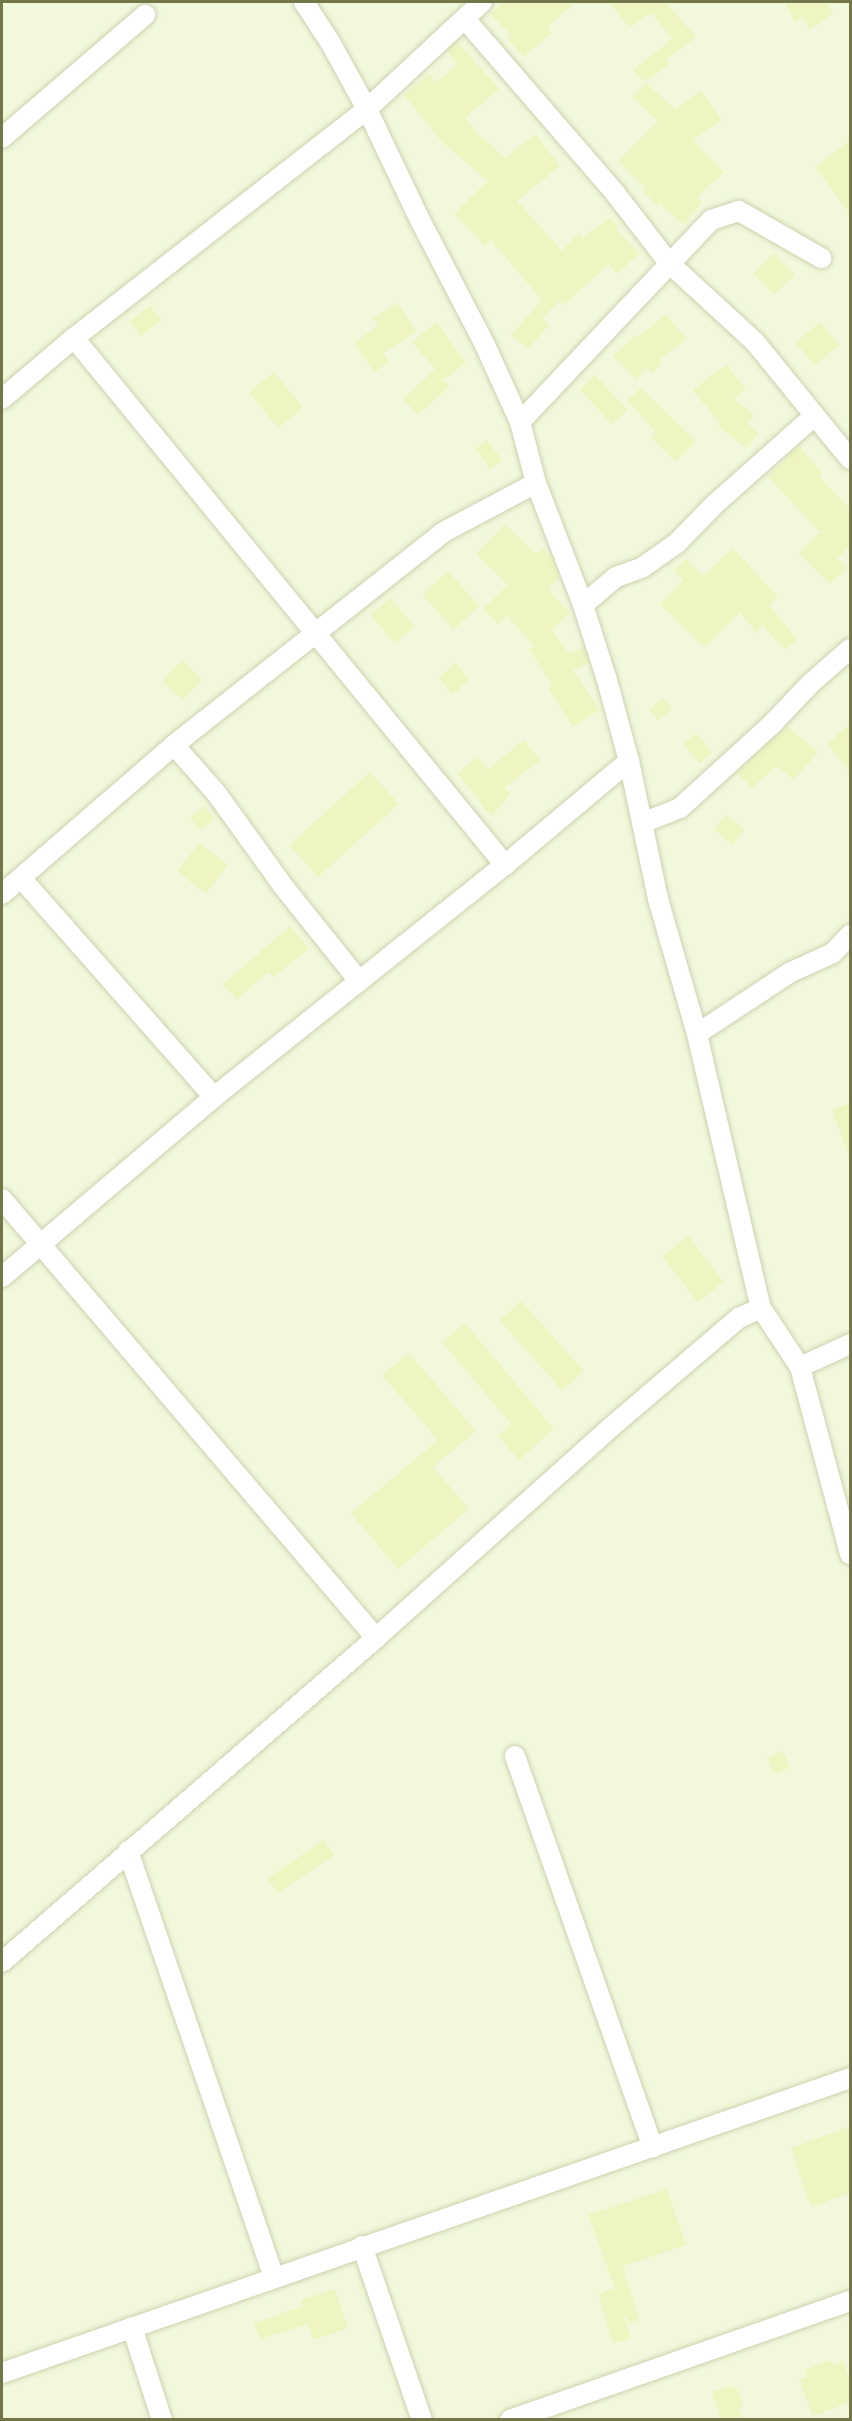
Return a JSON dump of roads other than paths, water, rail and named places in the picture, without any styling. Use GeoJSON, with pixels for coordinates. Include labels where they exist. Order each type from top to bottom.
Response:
{"type":"FeatureCollection","features":[{"type":"Feature","properties":{"kind":"street"},"geometry":{"type":"LineString","coordinates":[[304,2],[330,42],[367,109],[420,220],[485,345],[520,422],[536,483],[583,605],[629,761],[658,899],[697,1034],[761,1308],[800,1367],[850,1554]]}},
{"type":"Feature","properties":{"kind":"street"},"geometry":{"type":"LineString","coordinates":[[2,399],[74,338],[367,109],[482,2]]}},
{"type":"Feature","properties":{"kind":"street"},"geometry":{"type":"LineString","coordinates":[[2,138],[145,15]]}},
{"type":"Feature","properties":{"kind":"street"},"geometry":{"type":"LineString","coordinates":[[465,19],[615,193],[669,263],[755,342],[850,459]]}},
{"type":"Feature","properties":{"kind":"street"},"geometry":{"type":"LineString","coordinates":[[520,422],[711,220],[739,212],[821,258]]}},
{"type":"Feature","properties":{"kind":"street"},"geometry":{"type":"LineString","coordinates":[[74,338],[505,865]]}},
{"type":"Feature","properties":{"kind":"street"},"geometry":{"type":"LineString","coordinates":[[583,605],[616,577],[642,567],[677,543],[715,504],[814,416]]}},
{"type":"Feature","properties":{"kind":"street"},"geometry":{"type":"LineString","coordinates":[[2,894],[174,745],[442,533],[536,483]]}},
{"type":"Feature","properties":{"kind":"street"},"geometry":{"type":"LineString","coordinates":[[642,823],[680,808],[850,649]]}},
{"type":"Feature","properties":{"kind":"street"},"geometry":{"type":"LineString","coordinates":[[174,745],[217,794],[283,886],[359,981]]}},
{"type":"Feature","properties":{"kind":"street"},"geometry":{"type":"LineString","coordinates":[[2,1277],[214,1097],[505,865],[629,761]]}},
{"type":"Feature","properties":{"kind":"street"},"geometry":{"type":"LineString","coordinates":[[21,878],[214,1097]]}},
{"type":"Feature","properties":{"kind":"street"},"geometry":{"type":"LineString","coordinates":[[697,1034],[789,973],[833,953],[850,935]]}},
{"type":"Feature","properties":{"kind":"street"},"geometry":{"type":"LineString","coordinates":[[2,1199],[376,1638]]}},
{"type":"Feature","properties":{"kind":"street"},"geometry":{"type":"LineString","coordinates":[[2,1962],[376,1638],[610,1428],[739,1318],[761,1308]]}},
{"type":"Feature","properties":{"kind":"street"},"geometry":{"type":"LineString","coordinates":[[800,1367],[850,1344]]}},
{"type":"Feature","properties":{"kind":"street"},"geometry":{"type":"LineString","coordinates":[[515,1756],[653,2147]]}},
{"type":"Feature","properties":{"kind":"street"},"geometry":{"type":"LineString","coordinates":[[128,1851],[274,2277]]}},
{"type":"Feature","properties":{"kind":"street"},"geometry":{"type":"LineString","coordinates":[[2,2373],[850,2078]]}},
{"type":"Feature","properties":{"kind":"street"},"geometry":{"type":"LineString","coordinates":[[362,2246],[422,2420]]}},
{"type":"Feature","properties":{"kind":"street"},"geometry":{"type":"LineString","coordinates":[[510,2420],[850,2301]]}},
{"type":"Feature","properties":{"kind":"street"},"geometry":{"type":"LineString","coordinates":[[132,2327],[162,2420]]}}]}
